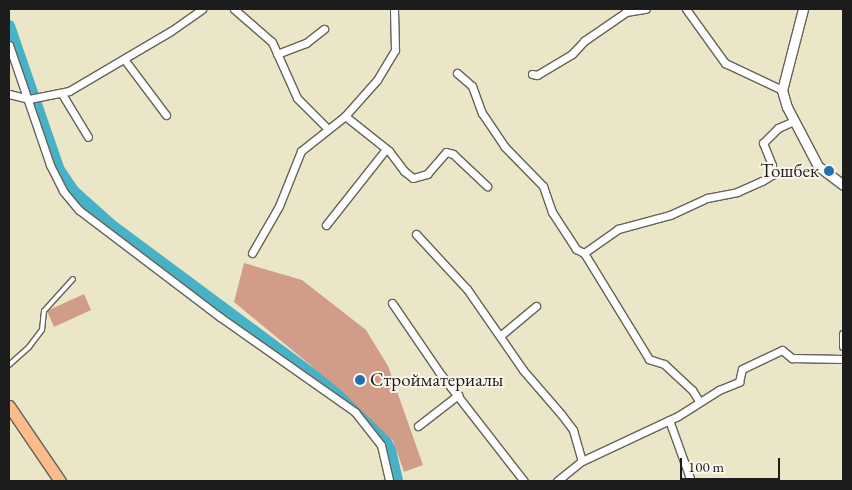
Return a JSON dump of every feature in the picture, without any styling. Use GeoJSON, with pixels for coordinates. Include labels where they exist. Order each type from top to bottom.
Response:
{"type":"FeatureCollection","features":[{"type":"Feature","properties":{"kind":"main road"},"geometry":{"type":"LineString","coordinates":[[9,406],[60,481]]}},
{"type":"Feature","properties":{"kind":"street"},"geometry":{"type":"LineString","coordinates":[[9,94],[29,99],[62,94],[124,59],[202,9]]}},
{"type":"Feature","properties":{"kind":"street"},"geometry":{"type":"LineString","coordinates":[[234,9],[272,42],[297,98],[328,129]]}},
{"type":"Feature","properties":{"kind":"street"},"geometry":{"type":"LineString","coordinates":[[252,253],[279,206],[301,151],[345,116],[377,80],[395,50],[394,9]]}},
{"type":"Feature","properties":{"kind":"street"},"geometry":{"type":"LineString","coordinates":[[532,74],[537,75],[572,54],[584,41],[626,12],[646,9]]}},
{"type":"Feature","properties":{"kind":"street"},"geometry":{"type":"LineString","coordinates":[[686,9],[725,63],[782,90]]}},
{"type":"Feature","properties":{"kind":"street"},"geometry":{"type":"LineString","coordinates":[[803,9],[782,90],[794,121],[818,166],[843,185]]}},
{"type":"Feature","properties":{"kind":"street"},"geometry":{"type":"LineString","coordinates":[[277,54],[306,43],[324,29]]}},
{"type":"Feature","properties":{"kind":"street"},"geometry":{"type":"LineString","coordinates":[[9,45],[50,165],[63,191],[79,210],[220,316],[355,412],[381,445],[389,481]]}},
{"type":"Feature","properties":{"kind":"street"},"geometry":{"type":"LineString","coordinates":[[124,59],[166,115]]}},
{"type":"Feature","properties":{"kind":"street"},"geometry":{"type":"LineString","coordinates":[[457,73],[472,86],[482,112],[504,146],[543,186],[552,212],[576,249],[584,253],[649,359],[664,364],[692,390],[699,401]]}},
{"type":"Feature","properties":{"kind":"street"},"geometry":{"type":"LineString","coordinates":[[62,94],[88,137]]}},
{"type":"Feature","properties":{"kind":"street"},"geometry":{"type":"LineString","coordinates":[[345,116],[386,149],[404,171],[419,178],[446,152],[453,154],[487,186]]}},
{"type":"Feature","properties":{"kind":"street"},"geometry":{"type":"LineString","coordinates":[[584,253],[618,229],[670,215],[707,198],[736,192],[772,175],[772,165],[763,143],[778,128],[794,121]]}},
{"type":"Feature","properties":{"kind":"street"},"geometry":{"type":"LineString","coordinates":[[326,226],[386,149]]}},
{"type":"Feature","properties":{"kind":"street"},"geometry":{"type":"LineString","coordinates":[[416,234],[467,289],[523,370],[572,430],[582,461]]}},
{"type":"Feature","properties":{"kind":"street"},"geometry":{"type":"LineString","coordinates":[[392,303],[458,395],[524,481]]}},
{"type":"Feature","properties":{"kind":"street"},"geometry":{"type":"LineString","coordinates":[[500,336],[536,306]]}},
{"type":"Feature","properties":{"kind":"street"},"geometry":{"type":"LineString","coordinates":[[843,334],[843,346]]}},
{"type":"Feature","properties":{"kind":"street"},"geometry":{"type":"LineString","coordinates":[[557,481],[582,461],[669,420],[699,401],[739,382],[742,369],[782,350],[792,358],[843,359]]}},
{"type":"Feature","properties":{"kind":"street"},"geometry":{"type":"LineString","coordinates":[[418,426],[458,395]]}},
{"type":"Feature","properties":{"kind":"street"},"geometry":{"type":"LineString","coordinates":[[669,420],[691,481]]}},
{"type":"Feature","properties":{"kind":"lane"},"geometry":{"type":"LineString","coordinates":[[9,365],[34,341],[42,330],[44,311],[73,280]]}},
{"type":"Feature","properties":{"kind":"building","name":"Стройматериалы"},"geometry":{"type":"Polygon","coordinates":[[[244,263],[302,280],[366,330],[388,366],[423,465],[404,472],[393,441],[344,393],[234,302],[244,263]]]}},
{"type":"Feature","properties":{"kind":"building"},"geometry":{"type":"Polygon","coordinates":[[[84,294],[91,310],[54,327],[47,311],[84,294]]]}},
{"type":"Feature","properties":{"kind":"waterway"},"geometry":{"type":"LineString","coordinates":[[9,26],[59,170],[73,191],[111,225],[360,410],[378,428],[390,450],[397,481]]}},
{"type":"Feature","properties":{"kind":"place","name":"Тошбек"},"geometry":{"type":"Point","coordinates":[829,171]}},
{"type":"Feature","properties":{"kind":"place","name":"Стройматериалы"},"geometry":{"type":"Point","coordinates":[360,380]}}]}
